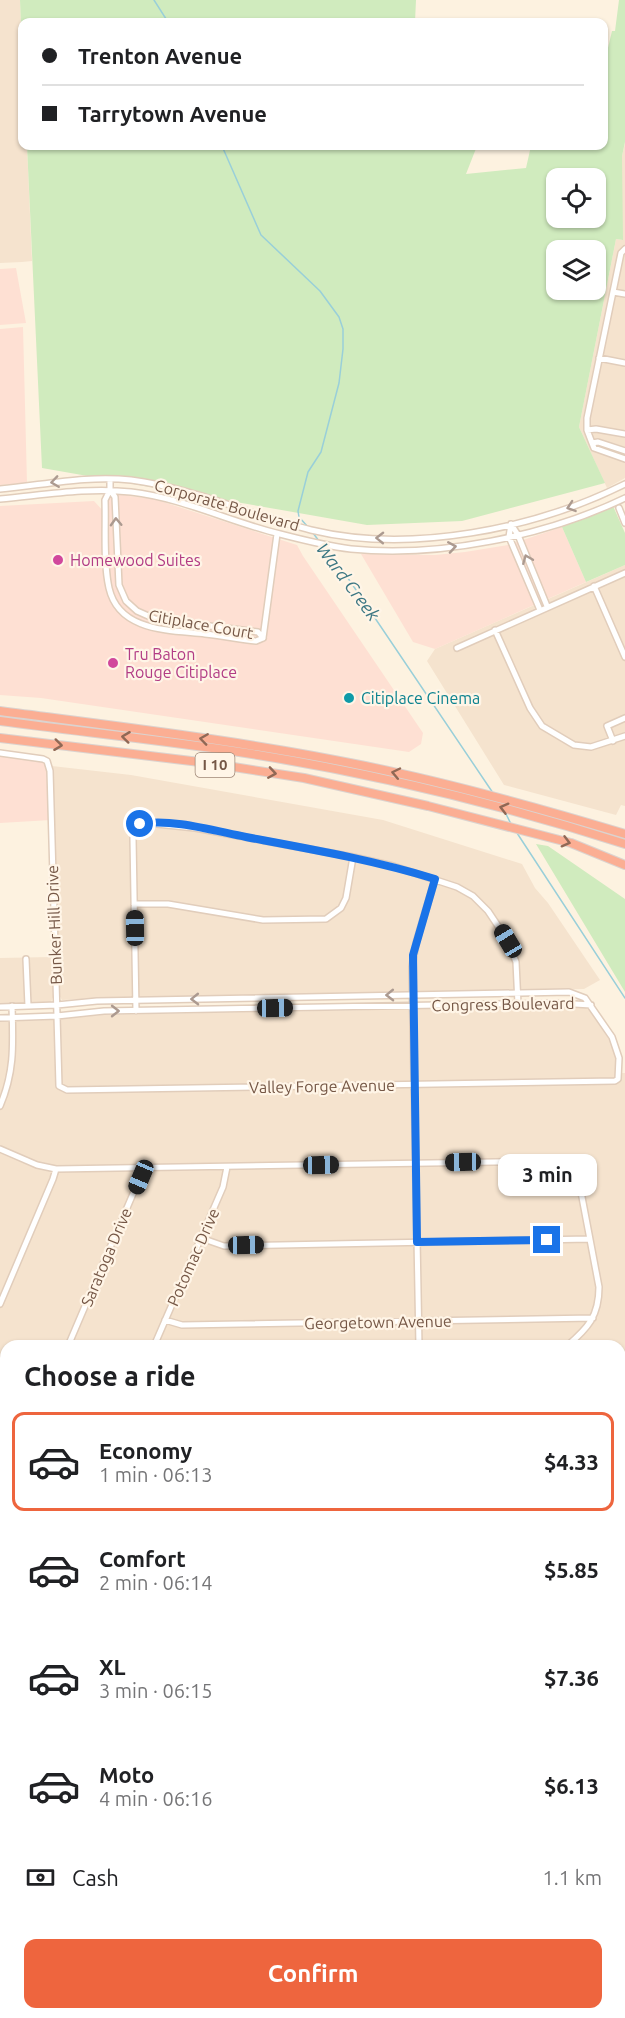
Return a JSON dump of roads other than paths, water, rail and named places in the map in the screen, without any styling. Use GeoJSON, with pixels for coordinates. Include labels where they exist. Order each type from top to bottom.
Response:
{"type":"FeatureCollection","features":[{"type":"Feature","properties":{"kind":"highway"},"geometry":{"type":"LineString","coordinates":[[0,711],[250,746],[363,766],[529,805],[625,834]]}},
{"type":"Feature","properties":{"kind":"highway","name":"I 10"},"geometry":{"type":"LineString","coordinates":[[0,721],[227,750],[350,773],[489,804],[560,823],[625,844]]}},
{"type":"Feature","properties":{"kind":"highway","name":"I 10"},"geometry":{"type":"LineString","coordinates":[[0,738],[304,778],[428,806],[571,843],[625,865]]}},
{"type":"Feature","properties":{"kind":"street"},"geometry":{"type":"LineString","coordinates":[[625,249],[621,253],[587,418],[587,430],[592,443],[598,442],[625,456]]}},
{"type":"Feature","properties":{"kind":"street"},"geometry":{"type":"LineString","coordinates":[[613,292],[625,294]]}},
{"type":"Feature","properties":{"kind":"street"},"geometry":{"type":"LineString","coordinates":[[599,358],[625,363]]}},
{"type":"Feature","properties":{"kind":"street"},"geometry":{"type":"LineString","coordinates":[[587,430],[596,429],[625,434]]}},
{"type":"Feature","properties":{"kind":"street","name":"Corporate Boulevard"},"geometry":{"type":"LineString","coordinates":[[0,489],[78,479],[129,480],[172,488],[270,518],[340,536],[376,538],[443,536],[511,524],[579,504],[625,484]]}},
{"type":"Feature","properties":{"kind":"street"},"geometry":{"type":"LineString","coordinates":[[110,479],[110,490],[105,500],[109,587],[114,600],[123,595],[119,585],[115,497],[110,490]]}},
{"type":"Feature","properties":{"kind":"street","name":"Corporate Boulevard"},"geometry":{"type":"LineString","coordinates":[[0,499],[110,490],[158,496],[277,534],[352,549],[417,550],[518,535],[549,527],[625,498]]}},
{"type":"Feature","properties":{"kind":"street"},"geometry":{"type":"LineString","coordinates":[[619,508],[625,523]]}},
{"type":"Feature","properties":{"kind":"street"},"geometry":{"type":"LineString","coordinates":[[511,524],[518,535],[547,606]]}},
{"type":"Feature","properties":{"kind":"street"},"geometry":{"type":"LineString","coordinates":[[511,524],[509,537],[540,610]]}},
{"type":"Feature","properties":{"kind":"street"},"geometry":{"type":"LineString","coordinates":[[263,638],[277,534]]}},
{"type":"Feature","properties":{"kind":"street"},"geometry":{"type":"LineString","coordinates":[[107,546],[117,546]]}},
{"type":"Feature","properties":{"kind":"street"},"geometry":{"type":"LineString","coordinates":[[457,648],[625,573]]}},
{"type":"Feature","properties":{"kind":"street"},"geometry":{"type":"LineString","coordinates":[[594,586],[625,657]]}},
{"type":"Feature","properties":{"kind":"street","name":"Citiplace Court"},"geometry":{"type":"LineString","coordinates":[[114,600],[131,620],[149,627],[256,641],[263,638],[258,632],[152,618],[137,611],[123,595]]}},
{"type":"Feature","properties":{"kind":"street"},"geometry":{"type":"LineString","coordinates":[[149,627],[152,618]]}},
{"type":"Feature","properties":{"kind":"street"},"geometry":{"type":"LineString","coordinates":[[206,634],[207,624]]}},
{"type":"Feature","properties":{"kind":"street"},"geometry":{"type":"LineString","coordinates":[[495,630],[530,708],[542,726],[574,744],[591,747],[625,736]]}},
{"type":"Feature","properties":{"kind":"street"},"geometry":{"type":"LineString","coordinates":[[613,741],[607,726],[625,718]]}},
{"type":"Feature","properties":{"kind":"street","name":"Bunker Hill Drive"},"geometry":{"type":"LineString","coordinates":[[0,753],[37,757],[47,761],[50,771],[59,1086],[62,1088]]}},
{"type":"Feature","properties":{"kind":"street"},"geometry":{"type":"LineString","coordinates":[[136,1011],[133,838],[137,827],[147,823],[195,828],[353,857],[393,866],[457,887],[473,896],[488,911],[512,950],[516,963],[518,1004]]}},
{"type":"Feature","properties":{"kind":"street"},"geometry":{"type":"LineString","coordinates":[[134,904],[168,904],[263,920],[326,919],[341,908],[346,898],[353,857]]}},
{"type":"Feature","properties":{"kind":"street"},"geometry":{"type":"LineString","coordinates":[[419,1340],[413,955],[435,879]]}},
{"type":"Feature","properties":{"kind":"street"},"geometry":{"type":"LineString","coordinates":[[26,959],[28,1006]]}},
{"type":"Feature","properties":{"kind":"street"},"geometry":{"type":"LineString","coordinates":[[559,992],[559,1003]]}},
{"type":"Feature","properties":{"kind":"street","name":"Congress Boulevard"},"geometry":{"type":"LineString","coordinates":[[0,1007],[57,1005],[97,1000],[559,992],[578,994],[591,1005]]}},
{"type":"Feature","properties":{"kind":"street"},"geometry":{"type":"LineString","coordinates":[[321,996],[321,1008]]}},
{"type":"Feature","properties":{"kind":"street"},"geometry":{"type":"LineString","coordinates":[[228,998],[228,1009]]}},
{"type":"Feature","properties":{"kind":"street","name":"Congress Boulevard"},"geometry":{"type":"LineString","coordinates":[[0,1018],[57,1016],[104,1011],[559,1003],[591,1005]]}},
{"type":"Feature","properties":{"kind":"street","name":"Valley Forge Avenue"},"geometry":{"type":"LineString","coordinates":[[62,1088],[615,1081],[618,1079],[619,1058],[616,1047],[605,1025],[591,1005]]}},
{"type":"Feature","properties":{"kind":"street"},"geometry":{"type":"LineString","coordinates":[[0,1106],[11,1071],[12,1006]]}},
{"type":"Feature","properties":{"kind":"street"},"geometry":{"type":"LineString","coordinates":[[0,1149],[37,1165],[56,1169],[556,1161],[572,1166],[578,1176],[599,1287],[599,1300],[593,1318],[575,1340]]}},
{"type":"Feature","properties":{"kind":"street","name":"Potomac Drive"},"geometry":{"type":"LineString","coordinates":[[157,1340],[223,1187],[227,1167]]}},
{"type":"Feature","properties":{"kind":"street","name":"Saratoga Drive"},"geometry":{"type":"LineString","coordinates":[[71,1340],[144,1168]]}},
{"type":"Feature","properties":{"kind":"street"},"geometry":{"type":"LineString","coordinates":[[0,1304],[56,1169]]}},
{"type":"Feature","properties":{"kind":"street"},"geometry":{"type":"LineString","coordinates":[[201,1238],[224,1246],[590,1239]]}},
{"type":"Feature","properties":{"kind":"street","name":"Georgetown Avenue"},"geometry":{"type":"LineString","coordinates":[[165,1320],[182,1325],[593,1318]]}},
{"type":"Feature","properties":{"kind":"waterway","name":"Ward Creek"},"geometry":{"type":"LineString","coordinates":[[154,0],[165,18]]}},
{"type":"Feature","properties":{"kind":"waterway","name":"Ward Creek"},"geometry":{"type":"LineString","coordinates":[[224,150],[261,235],[320,291],[339,317],[343,329],[339,383],[321,452],[308,472],[298,511],[299,517],[308,527]]}},
{"type":"Feature","properties":{"kind":"waterway","name":"Ward Creek"},"geometry":{"type":"LineString","coordinates":[[313,533],[319,541]]}},
{"type":"Feature","properties":{"kind":"waterway","name":"Ward Creek"},"geometry":{"type":"LineString","coordinates":[[324,547],[350,581],[493,793]]}},
{"type":"Feature","properties":{"kind":"waterway","name":"Ward Creek"},"geometry":{"type":"LineString","coordinates":[[505,812],[511,824]]}},
{"type":"Feature","properties":{"kind":"waterway","name":"Ward Creek"},"geometry":{"type":"LineString","coordinates":[[517,833],[625,998]]}},
{"type":"Feature","properties":{"kind":"place","name":"Homewood Suites"},"geometry":{"type":"Point","coordinates":[58,560]}},
{"type":"Feature","properties":{"kind":"place","name":"Tru Baton Rouge Citiplace"},"geometry":{"type":"Point","coordinates":[113,663]}},
{"type":"Feature","properties":{"kind":"place","name":"Citiplace Cinema"},"geometry":{"type":"Point","coordinates":[349,698]}}]}
